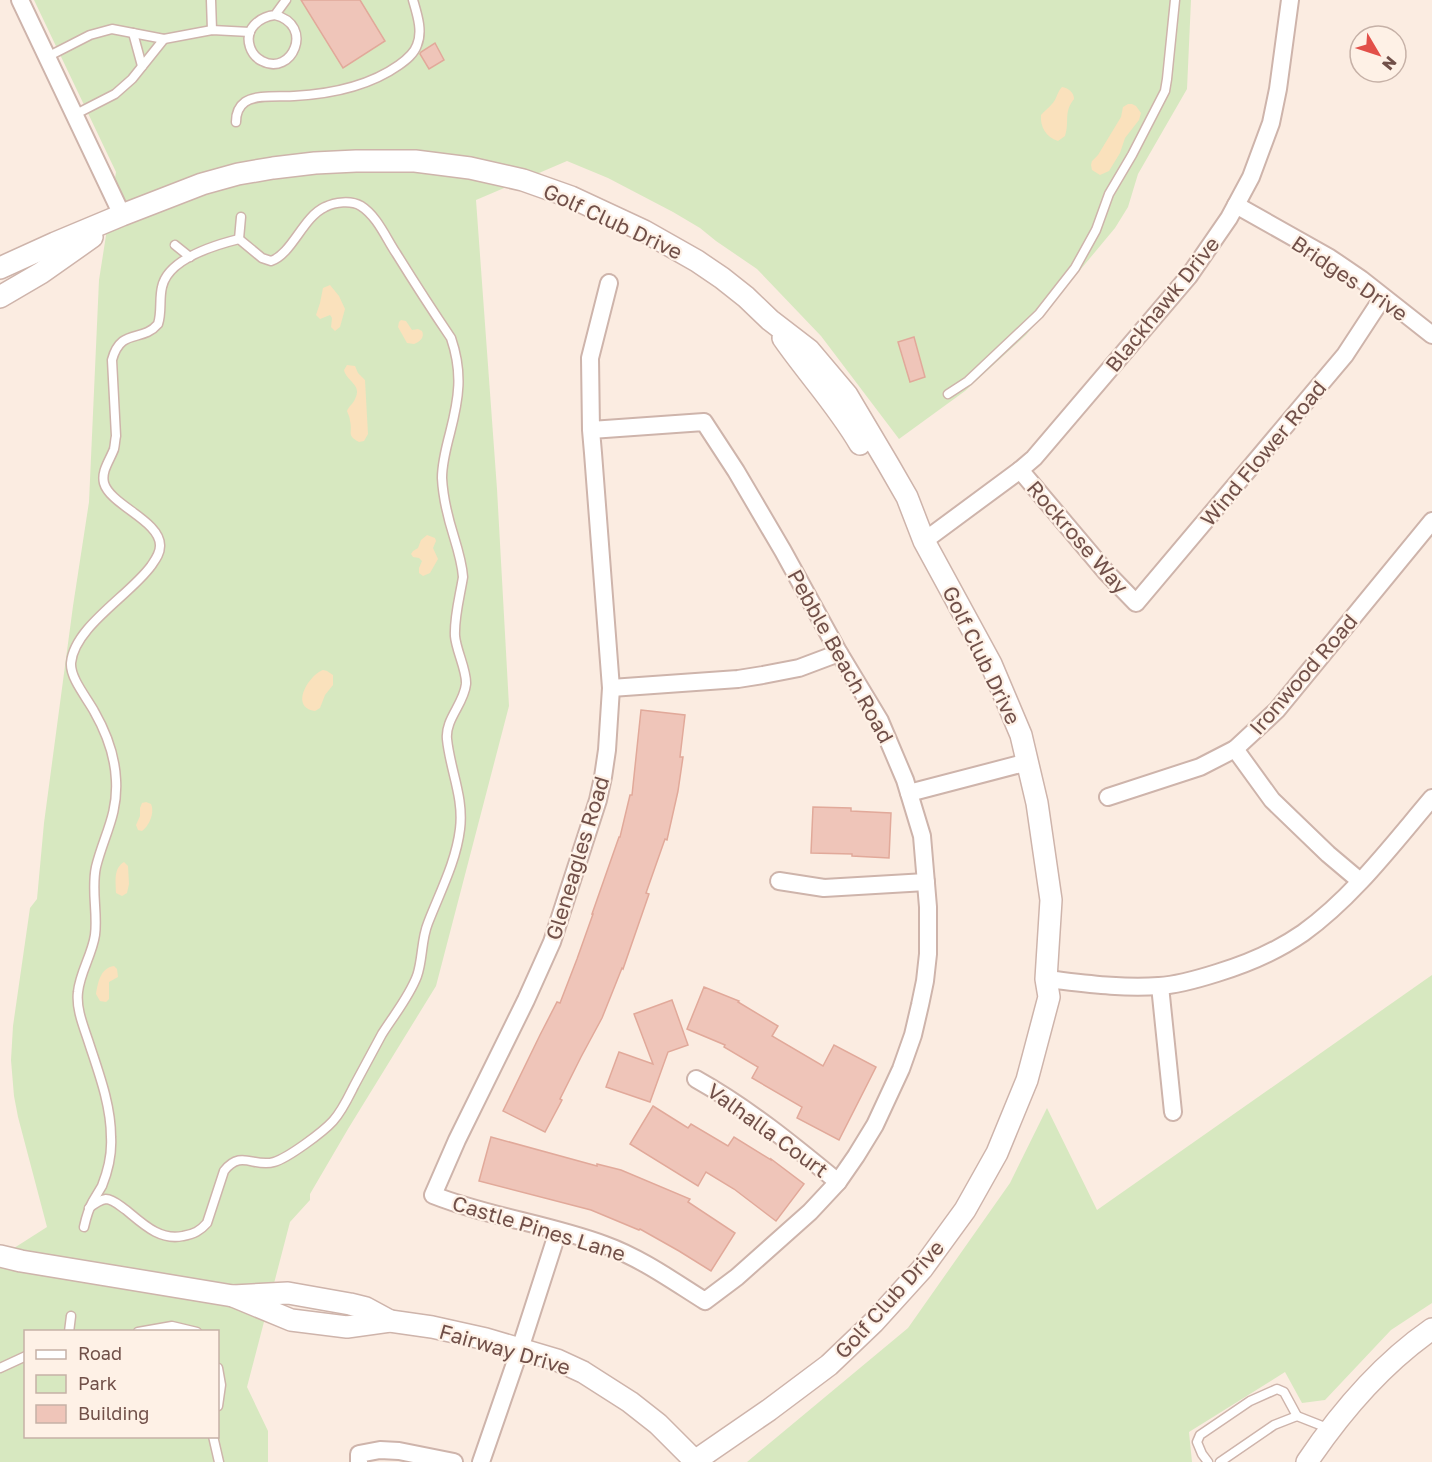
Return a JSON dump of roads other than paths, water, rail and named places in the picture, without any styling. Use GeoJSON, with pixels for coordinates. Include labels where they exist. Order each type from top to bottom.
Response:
{"type":"FeatureCollection","features":[{"type":"Feature","properties":{"kind":"street"},"geometry":{"type":"LineString","coordinates":[[20,0],[122,215]]}},
{"type":"Feature","properties":{"kind":"street","name":"Blackhawk Drive"},"geometry":{"type":"LineString","coordinates":[[924,541],[1034,458],[1189,276],[1229,218],[1251,177],[1271,123],[1290,0]]}},
{"type":"Feature","properties":{"kind":"street","name":"Golf Club Drive"},"geometry":{"type":"LineString","coordinates":[[0,268],[122,215],[202,184],[238,174],[273,168],[315,163],[415,161],[470,168],[523,180],[571,196],[644,231],[697,261],[746,297],[779,329],[809,350],[847,395],[907,497],[924,541],[991,664],[1021,735],[1037,803],[1051,900],[1046,979],[1049,997],[1027,1080],[997,1153],[965,1210],[922,1269],[874,1322],[829,1365],[695,1461]]}},
{"type":"Feature","properties":{"kind":"street","name":"Bridges Drive"},"geometry":{"type":"LineString","coordinates":[[1236,206],[1330,258],[1361,279],[1432,335]]}},
{"type":"Feature","properties":{"kind":"street","name":"Golf Club Drive"},"geometry":{"type":"LineString","coordinates":[[0,297],[41,273],[122,215]]}},
{"type":"Feature","properties":{"kind":"street","name":"Gleneagles Road"},"geometry":{"type":"LineString","coordinates":[[433,1195],[552,942],[598,800],[603,777],[611,688],[591,430],[590,358],[609,282]]}},
{"type":"Feature","properties":{"kind":"street","name":"Wind Flower Road"},"geometry":{"type":"LineString","coordinates":[[1136,603],[1345,355],[1383,297]]}},
{"type":"Feature","properties":{"kind":"street","name":"Pebble Beach Road"},"geometry":{"type":"LineString","coordinates":[[591,430],[704,422],[736,471],[880,721],[905,780],[922,836],[928,907],[928,954],[925,981],[913,1035],[901,1069],[875,1125],[838,1182],[810,1212],[737,1277],[705,1301]]}},
{"type":"Feature","properties":{"kind":"street","name":"Rockrose Way"},"geometry":{"type":"LineString","coordinates":[[1020,470],[1106,572],[1136,603]]}},
{"type":"Feature","properties":{"kind":"street","name":"Ironwood Road"},"geometry":{"type":"LineString","coordinates":[[1108,797],[1200,767],[1234,749],[1277,710],[1432,521]]}},
{"type":"Feature","properties":{"kind":"street"},"geometry":{"type":"LineString","coordinates":[[611,688],[738,679],[799,668],[839,653]]}},
{"type":"Feature","properties":{"kind":"street"},"geometry":{"type":"LineString","coordinates":[[1234,749],[1272,800],[1328,854],[1360,881]]}},
{"type":"Feature","properties":{"kind":"street"},"geometry":{"type":"LineString","coordinates":[[909,793],[1028,762]]}},
{"type":"Feature","properties":{"kind":"street"},"geometry":{"type":"LineString","coordinates":[[1046,979],[1107,986],[1160,987],[1236,967],[1274,950],[1303,933],[1338,904],[1432,798]]}},
{"type":"Feature","properties":{"kind":"street"},"geometry":{"type":"LineString","coordinates":[[779,881],[824,888],[926,882]]}},
{"type":"Feature","properties":{"kind":"street"},"geometry":{"type":"LineString","coordinates":[[1160,987],[1173,1112]]}},
{"type":"Feature","properties":{"kind":"street","name":"Valhalla Court"},"geometry":{"type":"LineString","coordinates":[[696,1079],[769,1126],[838,1182]]}},
{"type":"Feature","properties":{"kind":"street","name":"Castle Pines Lane"},"geometry":{"type":"LineString","coordinates":[[433,1195],[460,1206],[603,1244],[635,1258],[705,1301]]}},
{"type":"Feature","properties":{"kind":"street"},"geometry":{"type":"LineString","coordinates":[[481,1462],[558,1231]]}},
{"type":"Feature","properties":{"kind":"street","name":"Fairway Drive"},"geometry":{"type":"LineString","coordinates":[[0,1256],[233,1296],[288,1293],[366,1308],[390,1321]]}},
{"type":"Feature","properties":{"kind":"street","name":"Fairway Drive"},"geometry":{"type":"LineString","coordinates":[[233,1296],[291,1320],[346,1327],[390,1321],[432,1327],[486,1338],[557,1360],[583,1372],[630,1402],[658,1424],[695,1461]]}},
{"type":"Feature","properties":{"kind":"street"},"geometry":{"type":"LineString","coordinates":[[331,1325],[335,1301]]}},
{"type":"Feature","properties":{"kind":"street"},"geometry":{"type":"LineString","coordinates":[[1307,1462],[1344,1411],[1377,1376],[1432,1329]]}},
{"type":"Feature","properties":{"kind":"street"},"geometry":{"type":"LineString","coordinates":[[359,1458],[380,1450],[399,1451],[454,1462]]}},
{"type":"Feature","properties":{"kind":"lane"},"geometry":{"type":"LineString","coordinates":[[211,0],[212,30]]}},
{"type":"Feature","properties":{"kind":"lane"},"geometry":{"type":"LineString","coordinates":[[275,15],[286,0]]}},
{"type":"Feature","properties":{"kind":"lane"},"geometry":{"type":"LineString","coordinates":[[236,122],[238,109],[245,101],[258,97],[322,94],[366,83],[394,69],[410,57],[417,45],[419,26],[413,0]]}},
{"type":"Feature","properties":{"kind":"lane"},"geometry":{"type":"LineString","coordinates":[[948,394],[968,381],[1039,314],[1075,268],[1096,230],[1109,194],[1165,91],[1175,0]]}},
{"type":"Feature","properties":{"kind":"lane"},"geometry":{"type":"LineString","coordinates":[[275,15],[282,17],[294,28],[297,43],[294,51],[283,62],[267,63],[254,55],[250,48],[250,32],[259,19],[275,15]]}},
{"type":"Feature","properties":{"kind":"lane"},"geometry":{"type":"LineString","coordinates":[[47,57],[90,35],[112,29],[164,39],[212,30],[250,32]]}},
{"type":"Feature","properties":{"kind":"lane"},"geometry":{"type":"LineString","coordinates":[[133,33],[142,66]]}},
{"type":"Feature","properties":{"kind":"lane"},"geometry":{"type":"LineString","coordinates":[[74,115],[115,94],[132,79],[164,39]]}},
{"type":"Feature","properties":{"kind":"lane"},"geometry":{"type":"LineString","coordinates":[[89,1208],[100,1200],[110,1200],[158,1234],[171,1237],[193,1234],[207,1223],[224,1172],[229,1166],[237,1160],[266,1163],[278,1161],[332,1122],[416,978],[426,927],[451,868],[460,829],[458,786],[447,732],[466,682],[455,634],[463,577],[449,521],[442,477],[445,452],[458,402],[456,353],[451,338],[378,224],[361,206],[347,202],[326,206],[316,213],[280,257],[271,261],[262,258],[239,239]]}},
{"type":"Feature","properties":{"kind":"lane"},"geometry":{"type":"LineString","coordinates":[[239,239],[241,217]]}},
{"type":"Feature","properties":{"kind":"lane"},"geometry":{"type":"LineString","coordinates":[[84,1227],[89,1208],[101,1187],[109,1163],[111,1125],[79,1007],[78,990],[93,945],[95,933],[94,879],[114,812],[116,778],[108,740],[74,675],[71,661],[81,637],[148,569],[160,550],[159,539],[152,529],[111,496],[104,483],[104,471],[115,448],[116,436],[112,360],[119,344],[125,339],[149,332],[158,324],[163,284],[174,267],[215,246],[239,239]]}},
{"type":"Feature","properties":{"kind":"lane"},"geometry":{"type":"LineString","coordinates":[[175,245],[190,257]]}},
{"type":"Feature","properties":{"kind":"lane"},"geometry":{"type":"LineString","coordinates":[[69,1330],[71,1316]]}},
{"type":"Feature","properties":{"kind":"lane"},"geometry":{"type":"LineString","coordinates":[[146,1330],[172,1326],[189,1330]]}},
{"type":"Feature","properties":{"kind":"lane"},"geometry":{"type":"LineString","coordinates":[[0,1368],[24,1357]]}},
{"type":"Feature","properties":{"kind":"lane"},"geometry":{"type":"LineString","coordinates":[[219,1374],[221,1385],[219,1399]]}},
{"type":"Feature","properties":{"kind":"lane"},"geometry":{"type":"LineString","coordinates":[[1208,1462],[1197,1442],[1200,1435],[1250,1401],[1277,1389],[1284,1392],[1297,1416],[1330,1429]]}},
{"type":"Feature","properties":{"kind":"lane"},"geometry":{"type":"LineString","coordinates":[[1220,1462],[1274,1425],[1297,1416]]}},
{"type":"Feature","properties":{"kind":"lane"},"geometry":{"type":"LineString","coordinates":[[213,1438],[219,1462]]}}]}
